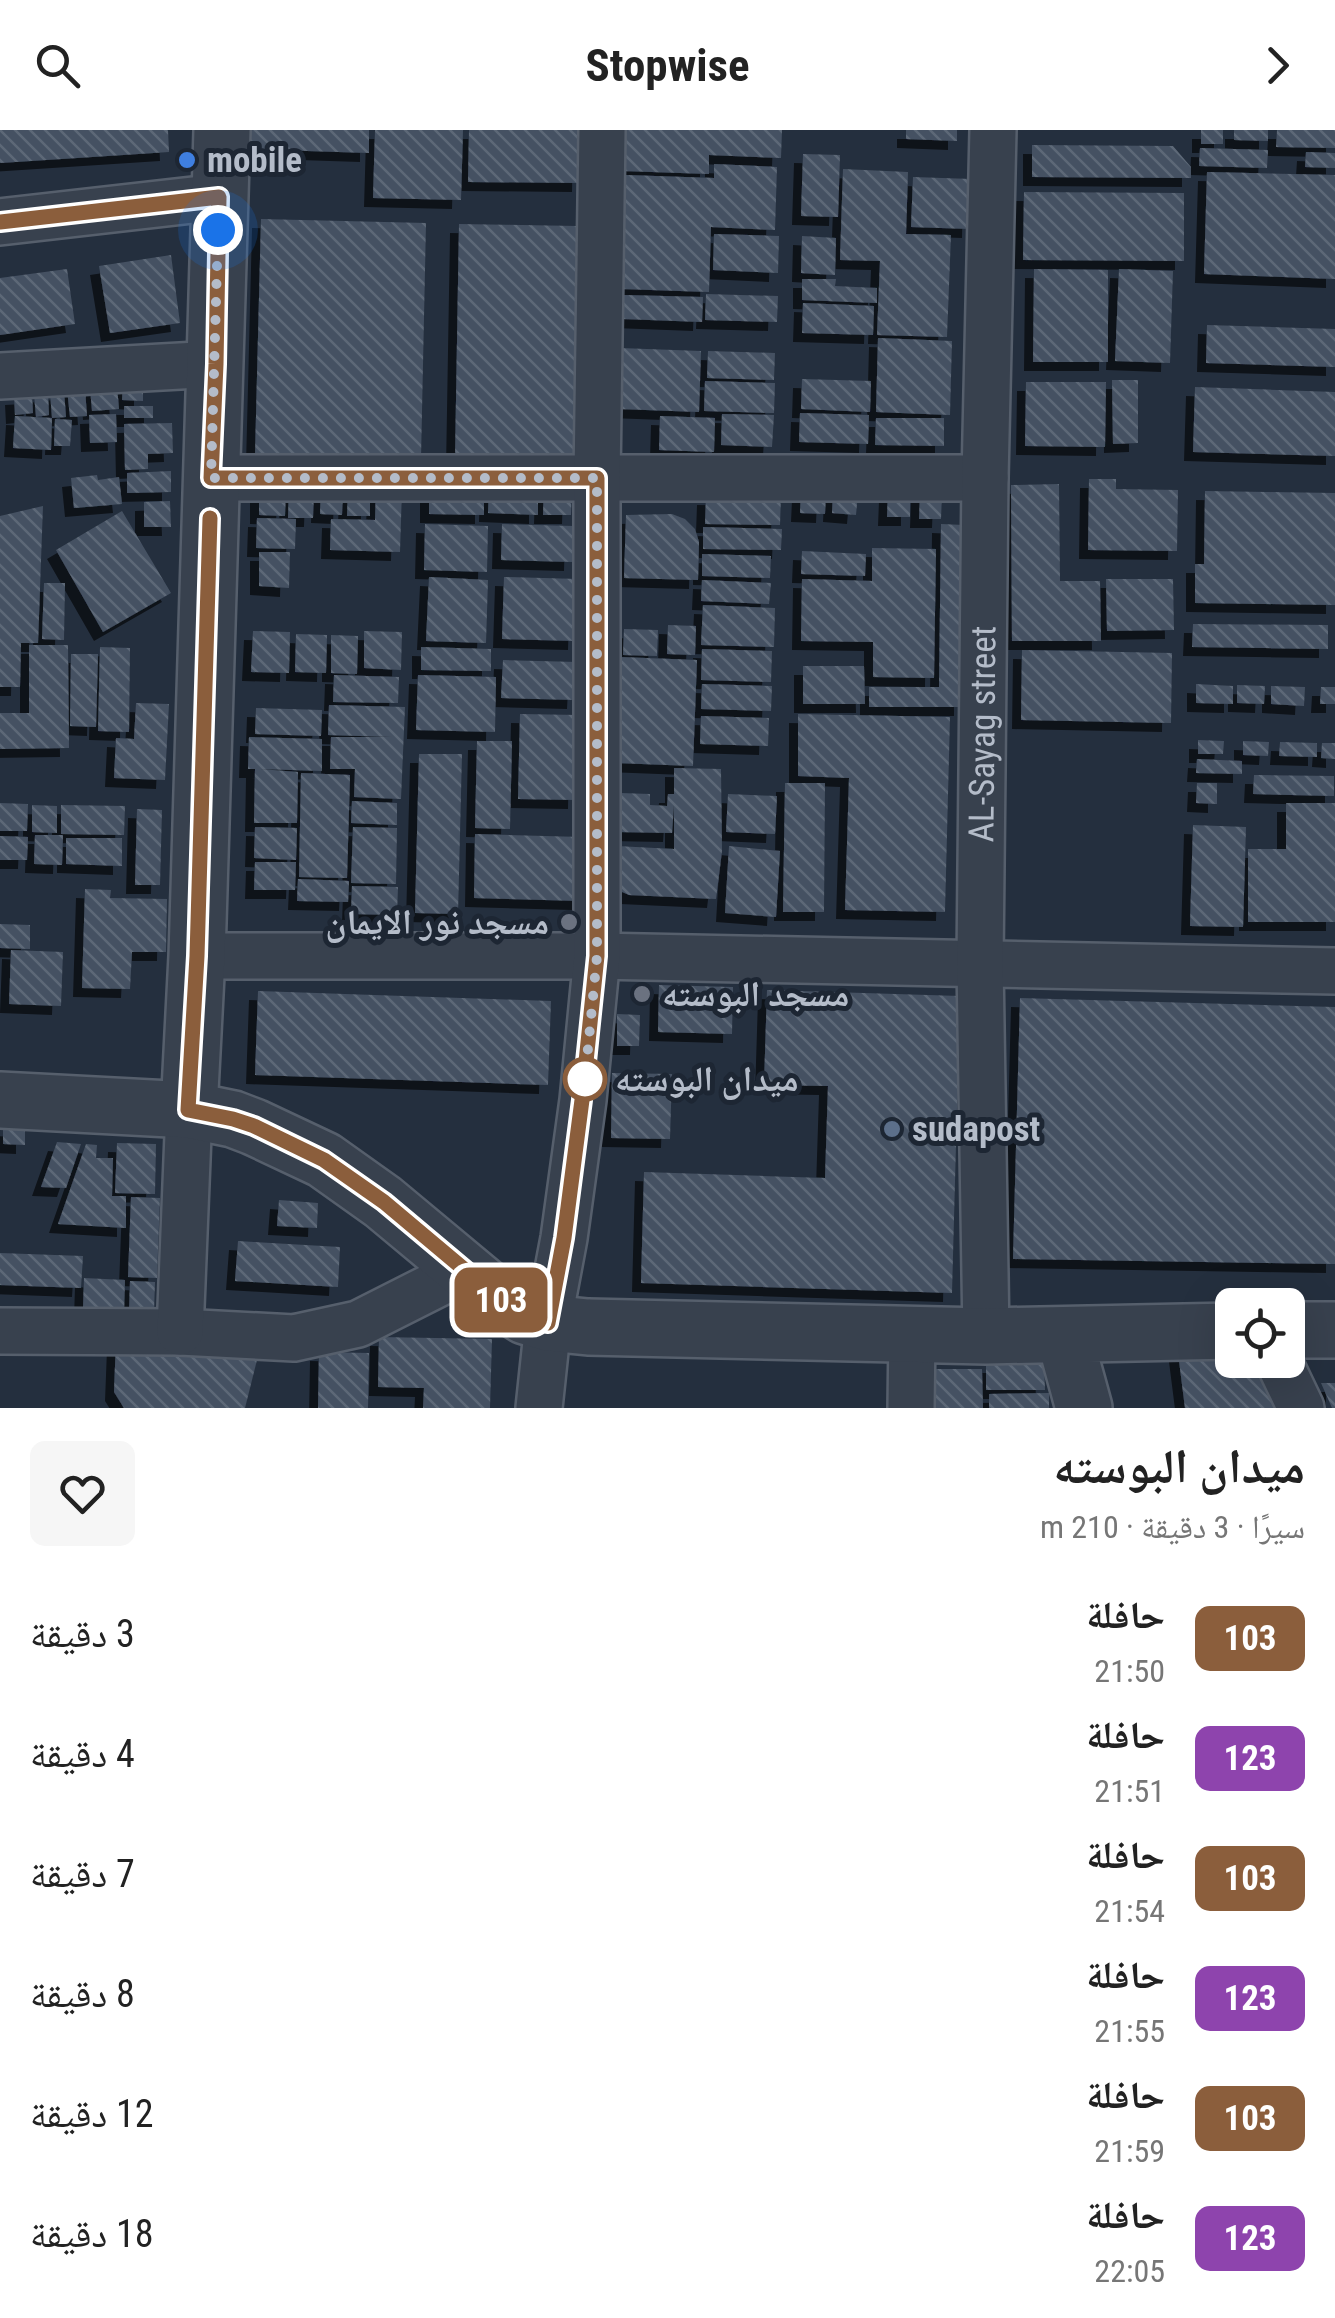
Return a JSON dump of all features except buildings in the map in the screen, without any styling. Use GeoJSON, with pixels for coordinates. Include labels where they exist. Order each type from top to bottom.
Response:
{"type":"FeatureCollection","features":[{"type":"Feature","properties":{"kind":"street"},"geometry":{"type":"LineString","coordinates":[[180,1332],[197,956],[222,130]]}},
{"type":"Feature","properties":{"kind":"street"},"geometry":{"type":"LineString","coordinates":[[539,1408],[582,1100],[597,956],[602,130]]}},
{"type":"Feature","properties":{"kind":"street","name":"AL-Sayag street"},"geometry":{"type":"LineString","coordinates":[[986,1336],[980,964],[984,478],[993,130]]}},
{"type":"Feature","properties":{"kind":"street"},"geometry":{"type":"LineString","coordinates":[[0,222],[219,197]]}},
{"type":"Feature","properties":{"kind":"street"},"geometry":{"type":"LineString","coordinates":[[0,376],[216,364]]}},
{"type":"Feature","properties":{"kind":"street"},"geometry":{"type":"LineString","coordinates":[[211,478],[984,478]]}},
{"type":"Feature","properties":{"kind":"street"},"geometry":{"type":"LineString","coordinates":[[197,956],[597,956],[1335,971]]}},
{"type":"Feature","properties":{"kind":"street"},"geometry":{"type":"LineString","coordinates":[[0,1100],[188,1110],[254,1126],[324,1160],[384,1202],[514,1309],[548,1323],[986,1336],[1215,1330]]}},
{"type":"Feature","properties":{"kind":"street"},"geometry":{"type":"LineString","coordinates":[[0,1331],[180,1332],[294,1338],[358,1324],[465,1270]]}},
{"type":"Feature","properties":{"kind":"street"},"geometry":{"type":"LineString","coordinates":[[1305,1330],[1335,1330]]}},
{"type":"Feature","properties":{"kind":"street"},"geometry":{"type":"LineString","coordinates":[[911,1408],[912,1334]]}},
{"type":"Feature","properties":{"kind":"street"},"geometry":{"type":"LineString","coordinates":[[1064,1334],[1084,1408]]}},
{"type":"Feature","properties":{"kind":"street"},"geometry":{"type":"LineString","coordinates":[[1287,1378],[1301,1408]]}},
{"type":"Feature","properties":{"kind":"bus line","name":"103"},"geometry":{"type":"LineString","coordinates":[[0,222],[219,197],[211,478],[597,478],[597,956],[564,1238],[548,1323],[525,1316],[503,1302],[384,1202],[324,1160],[254,1126],[188,1110],[197,956],[210,518]]}},
{"type":"Feature","properties":{"kind":"place","name":"mobile"},"geometry":{"type":"Point","coordinates":[187,160]}},
{"type":"Feature","properties":{"kind":"place","name":"مسجد نور الايمان"},"geometry":{"type":"Point","coordinates":[569,922]}},
{"type":"Feature","properties":{"kind":"place","name":"مسجد البوسته"},"geometry":{"type":"Point","coordinates":[642,994]}},
{"type":"Feature","properties":{"kind":"place","name":"ميدان البوسته"},"geometry":{"type":"Point","coordinates":[585,1079]}},
{"type":"Feature","properties":{"kind":"place","name":"sudapost"},"geometry":{"type":"Point","coordinates":[892,1129]}},
{"type":"Feature","properties":{"kind":"route"},"geometry":{"type":"LineString","coordinates":[[218,230],[211,478],[597,478],[597,956],[585,1079]]}}]}
